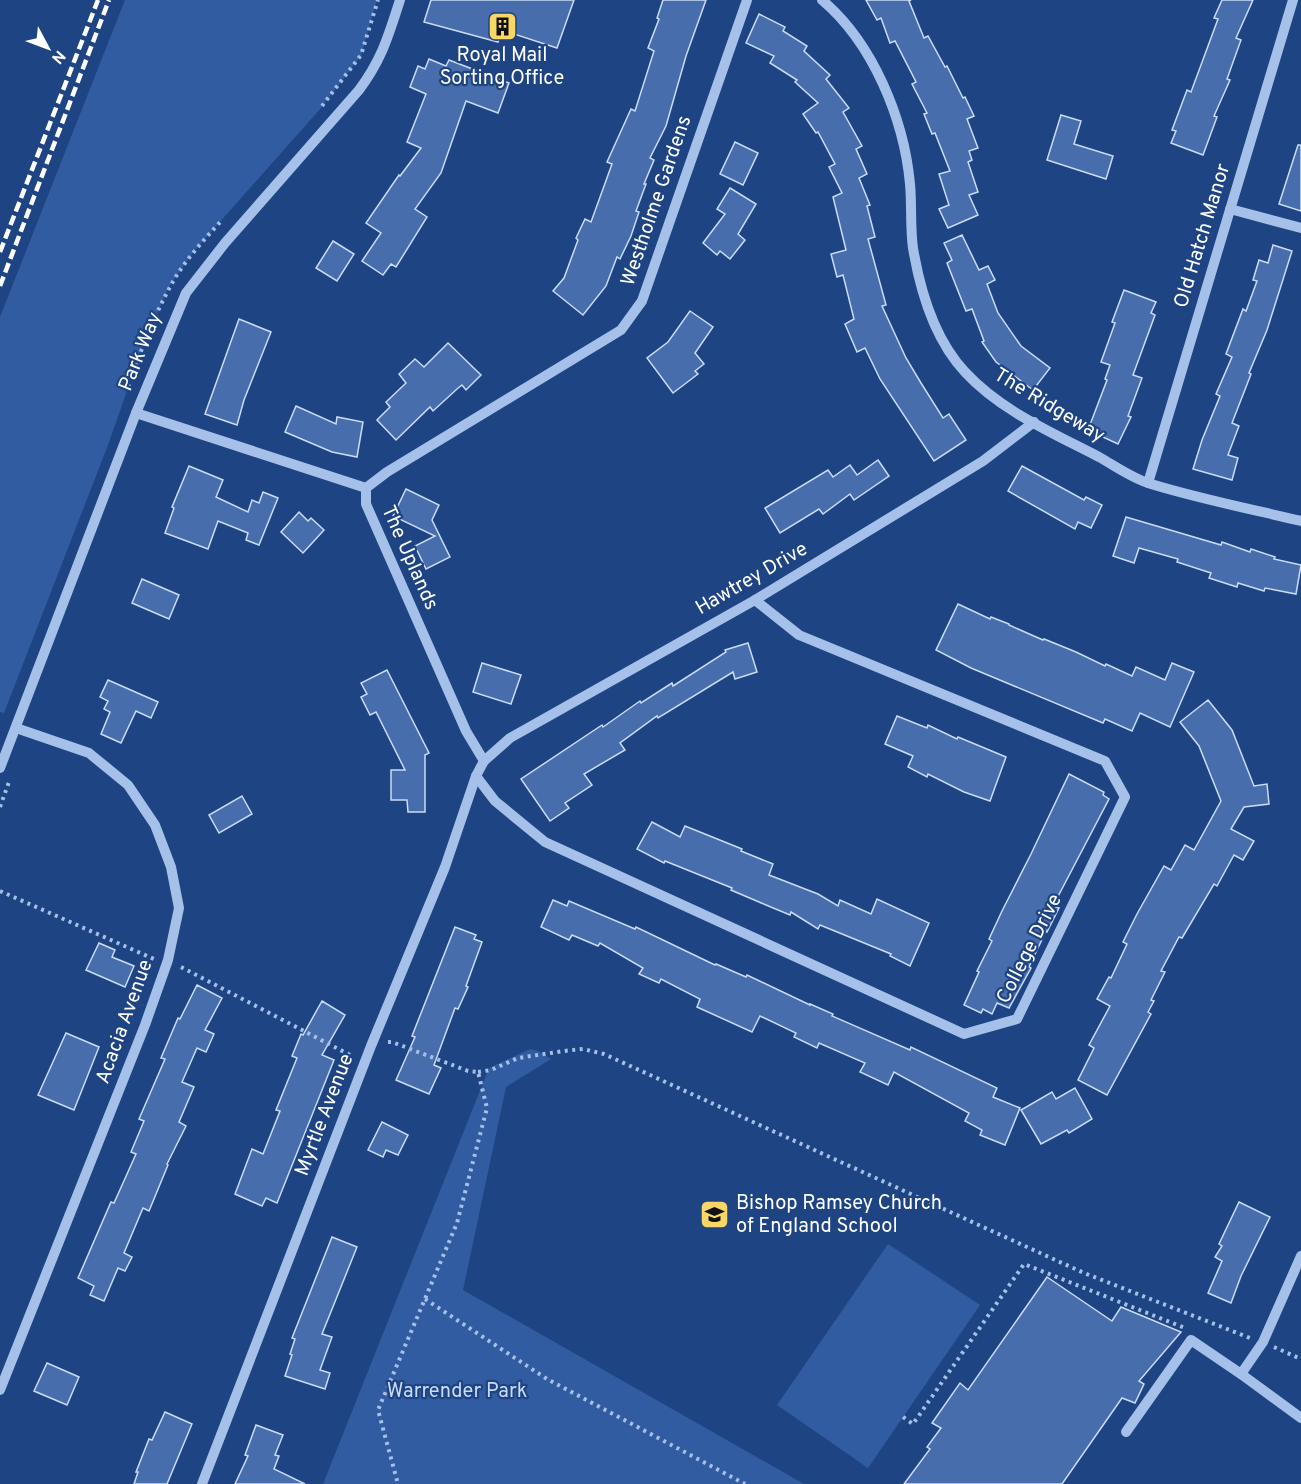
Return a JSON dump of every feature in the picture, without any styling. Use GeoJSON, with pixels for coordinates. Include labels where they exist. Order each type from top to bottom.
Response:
{"type":"FeatureCollection","features":[{"type":"Feature","properties":{"kind":"street","name":"Park Way"},"geometry":{"type":"LineString","coordinates":[[0,768],[136,413],[186,293],[225,243],[352,99],[375,69],[386,46],[400,0]]}},
{"type":"Feature","properties":{"kind":"street","name":"Westholme Gardens"},"geometry":{"type":"LineString","coordinates":[[366,488],[387,472],[621,330],[642,301],[747,0]]}},
{"type":"Feature","properties":{"kind":"street","name":"The Ridgeway"},"geometry":{"type":"LineString","coordinates":[[822,0],[865,50],[886,91],[903,140],[910,184],[913,246],[926,303],[945,343],[964,371],[989,395],[1034,422],[1148,483],[1301,521]]}},
{"type":"Feature","properties":{"kind":"street","name":"Old Hatch Manor"},"geometry":{"type":"LineString","coordinates":[[1148,483],[1293,0]]}},
{"type":"Feature","properties":{"kind":"street"},"geometry":{"type":"LineString","coordinates":[[1230,209],[1301,228]]}},
{"type":"Feature","properties":{"kind":"street","name":"The Uplands"},"geometry":{"type":"LineString","coordinates":[[136,413],[366,488],[366,504],[466,731],[484,761]]}},
{"type":"Feature","properties":{"kind":"street","name":"Hawtrey Drive"},"geometry":{"type":"LineString","coordinates":[[484,761],[510,738],[755,600],[983,461],[1034,422]]}},
{"type":"Feature","properties":{"kind":"street","name":"College Drive"},"geometry":{"type":"LineString","coordinates":[[476,776],[495,801],[545,842],[964,1034],[1017,1019],[1125,797],[1105,761],[799,635],[755,600]]}},
{"type":"Feature","properties":{"kind":"street","name":"Acacia Avenue"},"geometry":{"type":"LineString","coordinates":[[0,1390],[145,1025],[167,962],[179,908],[171,867],[155,825],[128,785],[89,753],[16,728]]}},
{"type":"Feature","properties":{"kind":"street","name":"Myrtle Avenue"},"geometry":{"type":"LineString","coordinates":[[202,1484],[371,1046],[445,867],[476,776],[484,761]]}},
{"type":"Feature","properties":{"kind":"street"},"geometry":{"type":"LineString","coordinates":[[1241,1374],[1263,1342],[1301,1256]]}},
{"type":"Feature","properties":{"kind":"street"},"geometry":{"type":"LineString","coordinates":[[1126,1432],[1191,1340],[1301,1418]]}},
{"type":"Feature","properties":{"kind":"path"},"geometry":{"type":"LineString","coordinates":[[0,807],[12,774]]}},
{"type":"Feature","properties":{"kind":"path"},"geometry":{"type":"LineString","coordinates":[[0,891],[167,962],[350,1055],[371,1046],[392,1042],[468,1071],[478,1072],[491,1071],[518,1058],[583,1050],[604,1054],[1084,1274],[1263,1342],[1301,1359]]}},
{"type":"Feature","properties":{"kind":"path"},"geometry":{"type":"LineString","coordinates":[[398,1484],[378,1410],[457,1223],[487,1108],[478,1072]]}},
{"type":"Feature","properties":{"kind":"path"},"geometry":{"type":"LineString","coordinates":[[903,1417],[913,1424],[1024,1264],[1187,1329],[1191,1340]]}},
{"type":"Feature","properties":{"kind":"path"},"geometry":{"type":"LineString","coordinates":[[425,1299],[547,1380],[745,1484]]}},
{"type":"Feature","properties":{"kind":"green space"},"geometry":{"type":"Polygon","coordinates":[[[125,0],[377,0],[361,56],[321,108],[195,250],[170,285],[143,345],[108,445],[4,713],[0,712],[0,317],[125,0]]]}},
{"type":"Feature","properties":{"kind":"green space","name":"Warrender Park"},"geometry":{"type":"Polygon","coordinates":[[[530,1049],[551,1059],[506,1087],[463,1290],[804,1484],[323,1484],[489,1068],[530,1049]]]}},
{"type":"Feature","properties":{"kind":"green space"},"geometry":{"type":"Polygon","coordinates":[[[888,1244],[980,1305],[868,1468],[777,1405],[888,1244]]]}},
{"type":"Feature","properties":{"kind":"building","name":"Royal Mail Sorting Office"},"geometry":{"type":"Polygon","coordinates":[[[431,0],[574,0],[557,48],[502,30],[498,42],[424,22],[431,0]]]}},
{"type":"Feature","properties":{"kind":"building"},"geometry":{"type":"Polygon","coordinates":[[[663,0],[706,0],[686,56],[666,126],[650,158],[654,160],[644,184],[646,184],[636,211],[639,212],[631,236],[620,259],[617,257],[606,286],[583,315],[553,291],[564,278],[578,240],[576,238],[585,219],[591,222],[612,164],[607,162],[631,109],[635,111],[654,51],[648,48],[659,19],[657,18],[663,0]]]}},
{"type":"Feature","properties":{"kind":"building"},"geometry":{"type":"Polygon","coordinates":[[[866,0],[911,0],[909,1],[924,38],[928,36],[963,98],[965,97],[974,116],[967,119],[978,148],[969,151],[972,160],[968,162],[978,192],[969,195],[978,215],[948,228],[939,209],[949,205],[939,174],[950,171],[935,133],[932,134],[924,114],[927,113],[912,84],[916,82],[895,41],[890,43],[881,18],[877,20],[866,0]]]}},
{"type":"Feature","properties":{"kind":"building"},"geometry":{"type":"Polygon","coordinates":[[[1222,0],[1253,0],[1236,38],[1241,40],[1227,79],[1230,80],[1214,116],[1217,117],[1203,155],[1171,143],[1176,131],[1172,130],[1187,90],[1191,92],[1218,19],[1214,18],[1222,0]]]}},
{"type":"Feature","properties":{"kind":"building"},"geometry":{"type":"Polygon","coordinates":[[[759,14],[785,27],[783,31],[807,46],[804,51],[830,75],[826,79],[849,108],[843,112],[862,146],[856,149],[867,174],[859,178],[870,205],[867,206],[875,237],[868,239],[886,305],[882,306],[906,358],[921,383],[943,418],[949,414],[966,440],[934,461],[880,379],[865,348],[857,352],[845,324],[854,319],[843,275],[837,277],[831,254],[846,250],[833,197],[842,193],[829,167],[835,164],[818,132],[816,133],[803,114],[818,103],[795,82],[797,80],[770,63],[774,56],[746,43],[759,14]]]}},
{"type":"Feature","properties":{"kind":"building"},"geometry":{"type":"Polygon","coordinates":[[[429,59],[446,66],[449,60],[509,83],[498,113],[466,101],[441,173],[415,209],[427,217],[396,267],[391,264],[383,275],[362,261],[381,233],[366,223],[421,148],[407,142],[426,94],[410,87],[418,66],[425,69],[429,59]]]}},
{"type":"Feature","properties":{"kind":"building"},"geometry":{"type":"Polygon","coordinates":[[[1061,115],[1081,121],[1074,144],[1113,156],[1106,179],[1047,160],[1061,115]]]}},
{"type":"Feature","properties":{"kind":"building"},"geometry":{"type":"Polygon","coordinates":[[[735,142],[758,153],[743,185],[720,174],[735,142]]]}},
{"type":"Feature","properties":{"kind":"building"},"geometry":{"type":"Polygon","coordinates":[[[1298,145],[1301,145],[1301,211],[1279,204],[1298,145]]]}},
{"type":"Feature","properties":{"kind":"building"},"geometry":{"type":"Polygon","coordinates":[[[730,188],[756,204],[738,234],[745,240],[730,259],[720,251],[717,255],[703,243],[725,214],[717,209],[730,188]]]}},
{"type":"Feature","properties":{"kind":"building"},"geometry":{"type":"Polygon","coordinates":[[[962,235],[979,270],[988,266],[995,280],[987,284],[998,313],[1021,346],[1050,368],[1033,390],[996,362],[982,342],[984,341],[972,309],[966,311],[947,263],[952,260],[944,243],[962,235]]]}},
{"type":"Feature","properties":{"kind":"building"},"geometry":{"type":"Polygon","coordinates":[[[333,241],[354,254],[337,281],[316,268],[333,241]]]}},
{"type":"Feature","properties":{"kind":"building"},"geometry":{"type":"Polygon","coordinates":[[[1273,245],[1292,251],[1267,330],[1232,423],[1239,426],[1228,455],[1238,458],[1232,480],[1193,469],[1220,396],[1216,394],[1232,357],[1226,354],[1243,309],[1246,311],[1257,281],[1253,280],[1259,260],[1268,263],[1273,245]]]}},
{"type":"Feature","properties":{"kind":"building"},"geometry":{"type":"Polygon","coordinates":[[[1124,290],[1156,302],[1151,313],[1155,315],[1133,375],[1142,378],[1128,416],[1131,417],[1118,444],[1088,430],[1107,380],[1105,379],[1110,365],[1101,362],[1124,290]]]}},
{"type":"Feature","properties":{"kind":"building"},"geometry":{"type":"Polygon","coordinates":[[[690,311],[713,327],[695,353],[704,364],[695,371],[698,374],[673,393],[647,358],[668,342],[690,311]]]}},
{"type":"Feature","properties":{"kind":"building"},"geometry":{"type":"Polygon","coordinates":[[[239,319],[271,332],[244,400],[237,425],[205,414],[239,319]]]}},
{"type":"Feature","properties":{"kind":"building"},"geometry":{"type":"Polygon","coordinates":[[[448,343],[481,375],[466,390],[462,385],[433,411],[430,407],[396,440],[377,420],[390,407],[386,402],[406,383],[399,374],[415,359],[424,367],[448,343]]]}},
{"type":"Feature","properties":{"kind":"building"},"geometry":{"type":"Polygon","coordinates":[[[296,406],[336,424],[337,417],[363,422],[357,457],[332,452],[285,432],[296,406]]]}},
{"type":"Feature","properties":{"kind":"building"},"geometry":{"type":"Polygon","coordinates":[[[878,460],[889,476],[854,500],[850,494],[823,514],[819,509],[780,533],[765,508],[828,470],[833,477],[850,465],[857,475],[878,460]]]}},
{"type":"Feature","properties":{"kind":"building"},"geometry":{"type":"Polygon","coordinates":[[[189,466],[223,480],[216,497],[248,512],[252,500],[259,503],[263,492],[278,498],[259,545],[246,540],[248,533],[218,521],[208,549],[165,533],[174,508],[172,507],[189,466]]]}},
{"type":"Feature","properties":{"kind":"building"},"geometry":{"type":"Polygon","coordinates":[[[1022,466],[1084,500],[1086,497],[1102,505],[1091,528],[1078,522],[1075,529],[1008,491],[1022,466]]]}},
{"type":"Feature","properties":{"kind":"building"},"geometry":{"type":"Polygon","coordinates":[[[406,489],[439,505],[432,520],[450,557],[426,569],[415,546],[435,536],[393,516],[406,489]]]}},
{"type":"Feature","properties":{"kind":"building"},"geometry":{"type":"Polygon","coordinates":[[[299,512],[308,521],[311,518],[324,530],[303,553],[281,532],[299,512]]]}},
{"type":"Feature","properties":{"kind":"building"},"geometry":{"type":"Polygon","coordinates":[[[1126,517],[1221,545],[1222,542],[1250,552],[1251,549],[1275,557],[1274,559],[1301,565],[1296,594],[1265,588],[1264,591],[1238,583],[1237,587],[1209,578],[1211,573],[1177,562],[1178,559],[1139,548],[1134,563],[1113,556],[1126,517]]]}},
{"type":"Feature","properties":{"kind":"building"},"geometry":{"type":"Polygon","coordinates":[[[142,579],[179,595],[169,619],[132,603],[142,579]]]}},
{"type":"Feature","properties":{"kind":"building"},"geometry":{"type":"Polygon","coordinates":[[[958,604],[1132,676],[1136,667],[1165,680],[1172,663],[1194,672],[1170,727],[1140,713],[1132,731],[1105,719],[1103,723],[971,668],[936,650],[958,604]]]}},
{"type":"Feature","properties":{"kind":"building"},"geometry":{"type":"Polygon","coordinates":[[[748,643],[757,672],[735,679],[733,672],[658,718],[657,716],[620,743],[625,750],[584,774],[592,785],[565,803],[569,808],[550,821],[521,779],[640,701],[641,703],[672,683],[673,686],[726,652],[725,650],[748,643]]]}},
{"type":"Feature","properties":{"kind":"building"},"geometry":{"type":"Polygon","coordinates":[[[482,663],[521,675],[511,704],[473,692],[482,663]]]}},
{"type":"Feature","properties":{"kind":"building"},"geometry":{"type":"Polygon","coordinates":[[[387,670],[429,753],[425,755],[425,812],[408,812],[407,800],[391,800],[391,770],[405,770],[376,712],[370,715],[361,697],[367,694],[361,683],[387,670]]]}},
{"type":"Feature","properties":{"kind":"building"},"geometry":{"type":"Polygon","coordinates":[[[108,680],[158,702],[151,718],[136,711],[121,743],[101,734],[110,712],[104,709],[108,701],[100,697],[108,680]]]}},
{"type":"Feature","properties":{"kind":"building"},"geometry":{"type":"Polygon","coordinates":[[[1208,700],[1232,730],[1254,786],[1267,784],[1269,804],[1244,807],[1231,829],[1254,841],[1243,860],[1234,855],[1217,886],[1214,884],[1182,938],[1179,937],[1161,971],[1165,972],[1151,1000],[1154,1001],[1148,1012],[1151,1014],[1107,1095],[1078,1080],[1094,1048],[1089,1045],[1110,1006],[1097,999],[1109,977],[1111,978],[1127,944],[1123,942],[1164,866],[1171,870],[1185,845],[1194,850],[1221,801],[1199,746],[1180,722],[1208,700]]]}},
{"type":"Feature","properties":{"kind":"building"},"geometry":{"type":"Polygon","coordinates":[[[897,716],[927,728],[928,725],[957,739],[958,737],[1006,757],[990,801],[964,792],[928,774],[927,777],[908,767],[913,756],[885,744],[897,716]]]}},
{"type":"Feature","properties":{"kind":"building"},"geometry":{"type":"Polygon","coordinates":[[[1069,774],[1104,792],[1103,795],[1109,799],[1053,906],[1059,908],[1009,1008],[997,1003],[992,1014],[983,1009],[981,1013],[964,1005],[992,941],[989,939],[1069,774]]]}},
{"type":"Feature","properties":{"kind":"building"},"geometry":{"type":"Polygon","coordinates":[[[242,796],[252,814],[219,833],[209,815],[242,796]]]}},
{"type":"Feature","properties":{"kind":"building"},"geometry":{"type":"Polygon","coordinates":[[[652,822],[680,837],[685,826],[742,849],[741,851],[773,864],[769,875],[818,894],[838,906],[840,900],[871,914],[877,899],[929,923],[910,966],[890,956],[891,954],[820,925],[818,929],[791,912],[790,915],[731,890],[732,888],[665,861],[664,863],[637,849],[652,822]]]}},
{"type":"Feature","properties":{"kind":"building"},"geometry":{"type":"Polygon","coordinates":[[[553,900],[567,906],[569,901],[635,929],[636,927],[715,965],[746,977],[747,975],[833,1014],[832,1016],[910,1050],[911,1047],[997,1088],[993,1097],[1020,1108],[1005,1145],[980,1135],[982,1130],[965,1121],[969,1113],[894,1072],[888,1085],[860,1072],[865,1063],[819,1043],[817,1048],[794,1037],[796,1033],[760,1016],[752,1032],[697,1007],[700,999],[661,979],[659,983],[639,974],[643,968],[600,943],[598,946],[572,935],[569,940],[541,927],[553,900]]]}},
{"type":"Feature","properties":{"kind":"building"},"geometry":{"type":"Polygon","coordinates":[[[455,927],[476,935],[474,939],[482,942],[466,986],[468,987],[458,1009],[455,1008],[434,1065],[441,1068],[429,1094],[396,1080],[415,1037],[412,1036],[455,927]]]}},
{"type":"Feature","properties":{"kind":"building"},"geometry":{"type":"Polygon","coordinates":[[[99,943],[115,950],[112,957],[134,966],[125,987],[86,970],[99,943]]]}},
{"type":"Feature","properties":{"kind":"building"},"geometry":{"type":"Polygon","coordinates":[[[197,985],[222,998],[205,1030],[214,1034],[206,1052],[197,1048],[182,1082],[194,1087],[179,1122],[186,1126],[167,1164],[149,1211],[143,1208],[124,1253],[132,1257],[125,1271],[118,1268],[104,1301],[90,1295],[94,1286],[78,1278],[111,1202],[114,1203],[136,1154],[131,1152],[144,1121],[139,1119],[165,1059],[161,1058],[178,1018],[180,1019],[197,985]]]}},
{"type":"Feature","properties":{"kind":"building"},"geometry":{"type":"Polygon","coordinates":[[[322,1001],[345,1015],[322,1055],[334,1060],[277,1203],[266,1198],[262,1206],[235,1194],[252,1149],[263,1154],[280,1111],[276,1110],[297,1058],[292,1056],[301,1034],[303,1035],[322,1001]]]}},
{"type":"Feature","properties":{"kind":"building"},"geometry":{"type":"Polygon","coordinates":[[[66,1033],[99,1047],[74,1110],[38,1095],[66,1033]]]}},
{"type":"Feature","properties":{"kind":"building"},"geometry":{"type":"Polygon","coordinates":[[[1075,1088],[1092,1119],[1069,1133],[1067,1130],[1041,1144],[1021,1110],[1052,1092],[1056,1099],[1075,1088]]]}},
{"type":"Feature","properties":{"kind":"building"},"geometry":{"type":"Polygon","coordinates":[[[382,1122],[408,1135],[398,1155],[386,1150],[383,1157],[368,1150],[382,1122]]]}},
{"type":"Feature","properties":{"kind":"building"},"geometry":{"type":"Polygon","coordinates":[[[1239,1202],[1270,1217],[1241,1276],[1231,1303],[1208,1293],[1222,1261],[1215,1257],[1222,1246],[1219,1244],[1239,1202]]]}},
{"type":"Feature","properties":{"kind":"building"},"geometry":{"type":"Polygon","coordinates":[[[332,1237],[357,1247],[322,1334],[332,1337],[320,1370],[330,1373],[325,1389],[285,1376],[295,1339],[292,1338],[332,1237]]]}},
{"type":"Feature","properties":{"kind":"building"},"geometry":{"type":"Polygon","coordinates":[[[1047,1277],[1112,1321],[1121,1307],[1181,1332],[1139,1381],[1144,1384],[1135,1403],[1122,1398],[1062,1484],[904,1484],[930,1449],[927,1447],[941,1428],[932,1423],[960,1383],[968,1390],[1047,1277]]]}},
{"type":"Feature","properties":{"kind":"building"},"geometry":{"type":"Polygon","coordinates":[[[47,1363],[79,1377],[67,1405],[34,1391],[47,1363]]]}},
{"type":"Feature","properties":{"kind":"building"},"geometry":{"type":"Polygon","coordinates":[[[165,1412],[192,1424],[167,1484],[134,1484],[138,1472],[136,1472],[149,1439],[152,1440],[165,1412]]]}},
{"type":"Feature","properties":{"kind":"building"},"geometry":{"type":"Polygon","coordinates":[[[256,1425],[283,1435],[275,1455],[279,1456],[274,1469],[305,1484],[235,1484],[248,1456],[245,1455],[256,1425]]]}},
{"type":"Feature","properties":{"kind":"railway"},"geometry":{"type":"LineString","coordinates":[[0,252],[98,0]]}},
{"type":"Feature","properties":{"kind":"railway"},"geometry":{"type":"LineString","coordinates":[[0,286],[109,0]]}},
{"type":"Feature","properties":{"kind":"place","name":"Royal Mail Sorting Office"},"geometry":{"type":"Point","coordinates":[502,26]}},
{"type":"Feature","properties":{"kind":"place","name":"Bishop Ramsey Church of England School"},"geometry":{"type":"Point","coordinates":[715,1215]}}]}
